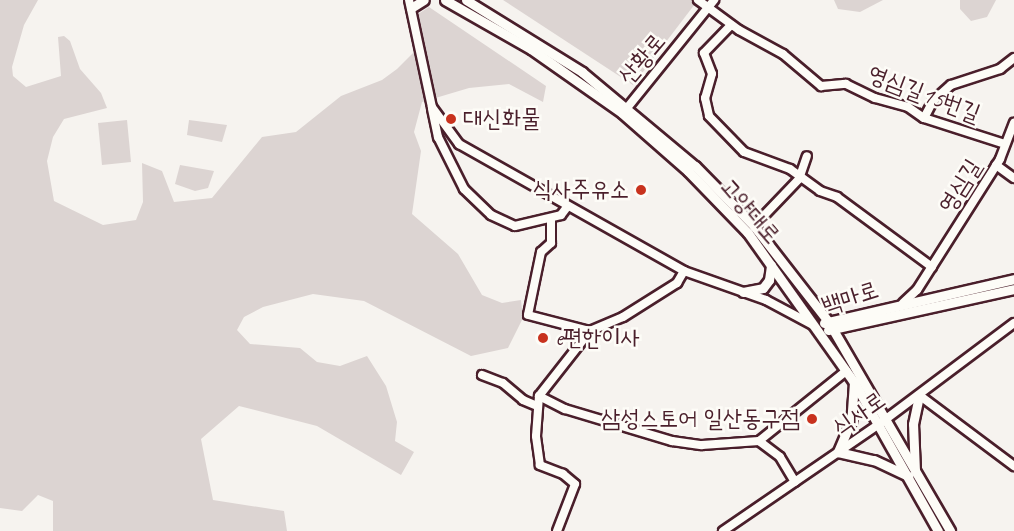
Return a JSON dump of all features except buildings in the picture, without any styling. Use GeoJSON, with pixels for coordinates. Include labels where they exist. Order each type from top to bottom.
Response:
{"type":"FeatureCollection","features":[{"type":"Feature","properties":{"kind":"main road"},"geometry":{"type":"LineString","coordinates":[[410,4],[424,0]]}},
{"type":"Feature","properties":{"kind":"main road","name":"고양대로"},"geometry":{"type":"LineString","coordinates":[[445,0],[531,49],[622,113],[688,171],[748,233],[817,327],[882,422]]}},
{"type":"Feature","properties":{"kind":"main road","name":"고양대로"},"geometry":{"type":"LineString","coordinates":[[466,0],[562,58],[627,108],[695,166],[754,226],[828,321],[911,473],[950,531]]}},
{"type":"Feature","properties":{"kind":"main road"},"geometry":{"type":"LineString","coordinates":[[743,292],[763,288],[769,280],[771,265]]}},
{"type":"Feature","properties":{"kind":"main road","name":"백마로"},"geometry":{"type":"LineString","coordinates":[[817,327],[828,321],[1014,279]]}},
{"type":"Feature","properties":{"kind":"main road","name":"백마로"},"geometry":{"type":"LineString","coordinates":[[817,327],[832,331],[1014,289]]}},
{"type":"Feature","properties":{"kind":"main road"},"geometry":{"type":"LineString","coordinates":[[854,382],[851,421],[838,452],[874,460],[911,473],[913,424],[919,395]]}},
{"type":"Feature","properties":{"kind":"main road","name":"고양대로"},"geometry":{"type":"LineString","coordinates":[[911,473],[938,531]]}},
{"type":"Feature","properties":{"kind":"street"},"geometry":{"type":"LineString","coordinates":[[698,0],[709,8]]}},
{"type":"Feature","properties":{"kind":"street","name":"산황로"},"geometry":{"type":"LineString","coordinates":[[627,108],[714,0]]}},
{"type":"Feature","properties":{"kind":"street"},"geometry":{"type":"LineString","coordinates":[[410,4],[438,137],[474,202],[515,226],[551,219],[561,215],[567,207]]}},
{"type":"Feature","properties":{"kind":"street","name":"영심길15번길"},"geometry":{"type":"LineString","coordinates":[[709,8],[732,25],[783,54],[821,86],[846,84],[875,98],[908,107],[924,118],[1005,144]]}},
{"type":"Feature","properties":{"kind":"street"},"geometry":{"type":"LineString","coordinates":[[732,25],[704,53],[712,74],[705,98],[709,116],[744,152],[789,169],[799,178],[837,197],[932,267]]}},
{"type":"Feature","properties":{"kind":"street"},"geometry":{"type":"LineString","coordinates":[[924,118],[933,101],[951,85],[1000,69],[1014,58]]}},
{"type":"Feature","properties":{"kind":"street"},"geometry":{"type":"LineString","coordinates":[[432,107],[459,144],[567,207],[684,271],[743,292],[817,327]]}},
{"type":"Feature","properties":{"kind":"street","name":"영심길"},"geometry":{"type":"LineString","coordinates":[[903,303],[917,290],[996,165],[1014,123]]}},
{"type":"Feature","properties":{"kind":"street"},"geometry":{"type":"LineString","coordinates":[[754,226],[799,178],[807,156]]}},
{"type":"Feature","properties":{"kind":"street"},"geometry":{"type":"LineString","coordinates":[[996,165],[1014,178]]}},
{"type":"Feature","properties":{"kind":"street"},"geometry":{"type":"LineString","coordinates":[[551,219],[551,243],[541,252],[528,315],[591,331]]}},
{"type":"Feature","properties":{"kind":"street"},"geometry":{"type":"LineString","coordinates":[[557,531],[575,484],[563,474],[540,465],[537,406],[539,396],[591,331],[623,317],[677,283],[684,271]]}},
{"type":"Feature","properties":{"kind":"street","name":"식사로"},"geometry":{"type":"LineString","coordinates":[[723,531],[882,422],[1014,323]]}},
{"type":"Feature","properties":{"kind":"street"},"geometry":{"type":"LineString","coordinates":[[539,396],[565,409],[672,441],[702,445],[759,441],[846,371]]}},
{"type":"Feature","properties":{"kind":"street"},"geometry":{"type":"LineString","coordinates":[[482,375],[503,383],[523,400],[537,406]]}},
{"type":"Feature","properties":{"kind":"street"},"geometry":{"type":"LineString","coordinates":[[919,395],[1014,466]]}},
{"type":"Feature","properties":{"kind":"street"},"geometry":{"type":"LineString","coordinates":[[759,441],[780,457],[795,482]]}},
{"type":"Feature","properties":{"kind":"shaded area"},"geometry":{"type":"Polygon","coordinates":[[[0,0],[38,0],[24,25],[12,67],[13,76],[26,87],[61,76],[58,37],[64,36],[70,41],[80,69],[101,93],[107,108],[64,119],[53,137],[47,161],[54,201],[103,225],[136,220],[143,202],[142,163],[162,171],[174,202],[212,198],[262,137],[296,132],[341,96],[382,80],[397,69],[418,48],[415,16],[429,7],[546,86],[543,102],[509,84],[469,88],[422,102],[414,132],[421,151],[412,214],[458,254],[482,295],[502,303],[521,300],[523,318],[508,348],[471,356],[364,301],[313,294],[263,307],[244,317],[237,330],[250,344],[300,348],[317,362],[340,366],[367,356],[386,386],[397,422],[395,441],[414,452],[401,475],[317,426],[239,406],[201,439],[213,500],[284,511],[287,531],[53,531],[53,501],[38,495],[22,511],[0,508],[0,0]]]}},
{"type":"Feature","properties":{"kind":"shaded area"},"geometry":{"type":"Polygon","coordinates":[[[503,0],[698,0],[633,85],[503,0]]]}},
{"type":"Feature","properties":{"kind":"shaded area"},"geometry":{"type":"Polygon","coordinates":[[[834,0],[883,0],[860,12],[838,9],[834,0]]]}},
{"type":"Feature","properties":{"kind":"shaded area"},"geometry":{"type":"Polygon","coordinates":[[[960,0],[996,0],[987,17],[971,21],[960,9],[960,0]]]}},
{"type":"Feature","properties":{"kind":"shaded area"},"geometry":{"type":"Polygon","coordinates":[[[127,120],[131,162],[102,165],[98,123],[127,120]]]}},
{"type":"Feature","properties":{"kind":"shaded area"},"geometry":{"type":"Polygon","coordinates":[[[189,120],[227,125],[222,142],[187,135],[189,120]]]}},
{"type":"Feature","properties":{"kind":"shaded area"},"geometry":{"type":"Polygon","coordinates":[[[180,165],[214,171],[208,188],[195,191],[175,184],[180,165]]]}},
{"type":"Feature","properties":{"kind":"place","name":"대신화물"},"geometry":{"type":"Point","coordinates":[451,119]}},
{"type":"Feature","properties":{"kind":"place","name":"식사주유소"},"geometry":{"type":"Point","coordinates":[641,190]}},
{"type":"Feature","properties":{"kind":"place","name":"e편한이사"},"geometry":{"type":"Point","coordinates":[543,338]}},
{"type":"Feature","properties":{"kind":"place","name":"삼성스토어 일산동구점"},"geometry":{"type":"Point","coordinates":[812,419]}}]}
